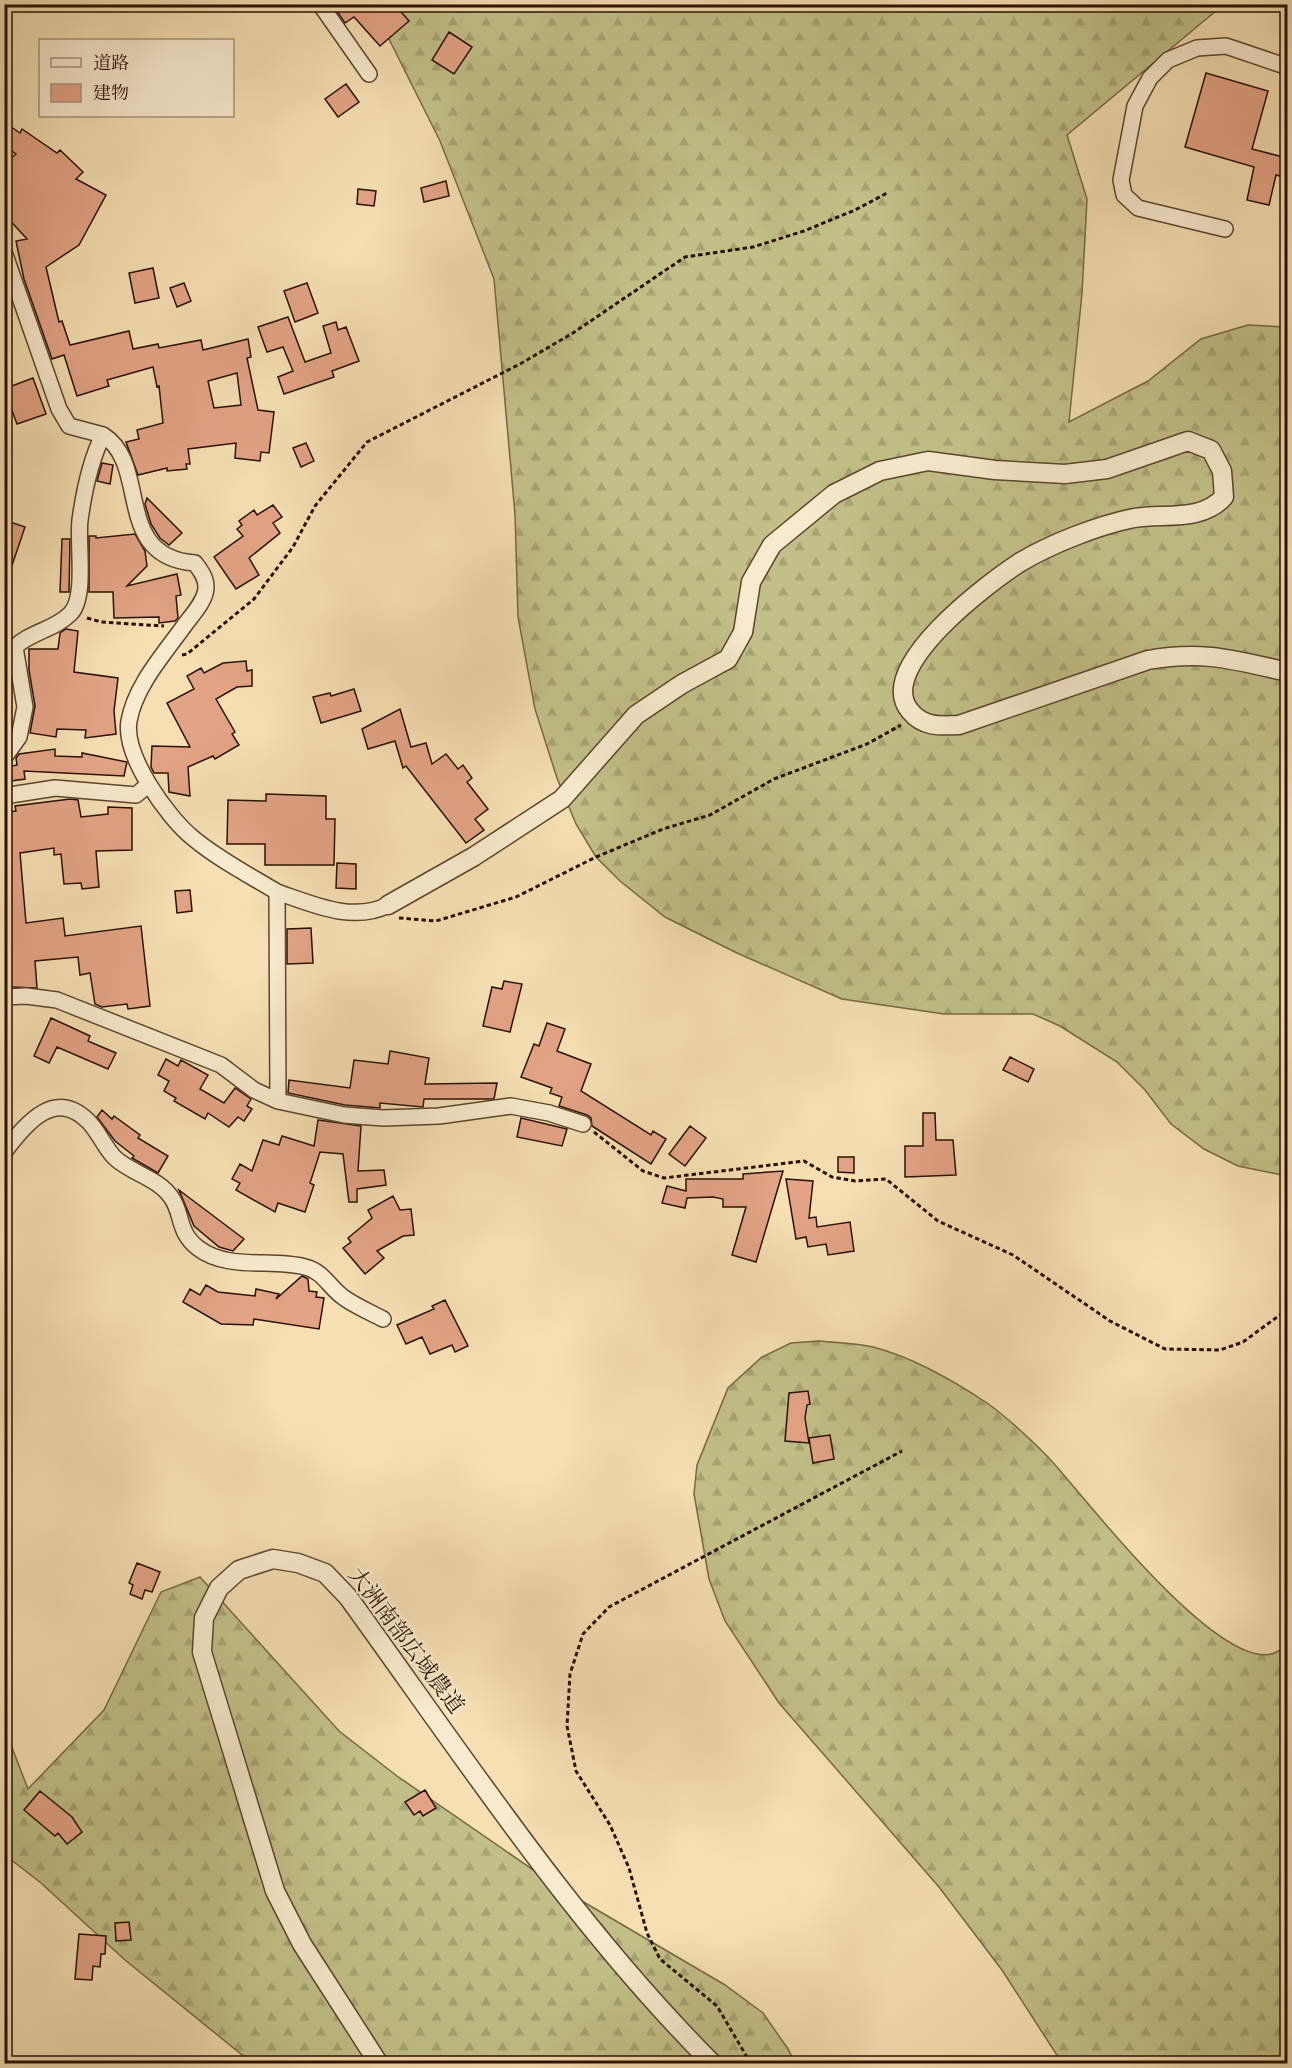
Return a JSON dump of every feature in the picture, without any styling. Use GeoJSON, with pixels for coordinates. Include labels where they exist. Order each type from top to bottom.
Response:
{"type":"FeatureCollection","features":[{"type":"Feature","properties":{"kind":"street"},"geometry":{"type":"LineString","coordinates":[[320,4],[369,74]]}},
{"type":"Feature","properties":{"kind":"street"},"geometry":{"type":"LineString","coordinates":[[1225,229],[1138,208],[1124,195],[1121,180],[1135,106],[1150,78],[1168,60],[1197,48],[1226,46],[1287,67]]}},
{"type":"Feature","properties":{"kind":"street"},"geometry":{"type":"LineString","coordinates":[[4,252],[59,409],[69,426],[103,435],[119,454],[127,474],[140,526],[162,554],[177,562],[195,563],[202,573],[206,588],[200,603],[133,704],[129,723],[137,761],[149,784],[166,808],[191,837],[231,865],[277,892],[312,904],[348,912],[376,911],[473,856],[562,799],[636,715],[682,684],[728,659],[743,632],[751,582],[772,545],[834,494],[880,471],[928,461],[995,470],[1065,474],[1107,470],[1188,441],[1211,450],[1222,471],[1224,497],[1214,508],[1189,514],[1134,518],[1072,537],[1021,562],[968,600],[922,647],[902,680],[902,702],[915,717],[933,727],[959,725],[1148,660],[1180,654],[1213,656],[1287,672]]}},
{"type":"Feature","properties":{"kind":"street"},"geometry":{"type":"LineString","coordinates":[[4,758],[19,737],[25,707],[15,647],[21,641],[44,633],[71,614],[79,597],[80,520],[93,456],[103,435]]}},
{"type":"Feature","properties":{"kind":"street"},"geometry":{"type":"LineString","coordinates":[[4,796],[55,788],[136,795],[149,784]]}},
{"type":"Feature","properties":{"kind":"street"},"geometry":{"type":"LineString","coordinates":[[277,892],[279,1101]]}},
{"type":"Feature","properties":{"kind":"street"},"geometry":{"type":"LineString","coordinates":[[4,997],[26,996],[57,1000],[221,1065],[254,1090],[279,1101],[344,1114],[383,1118],[439,1116],[511,1106],[549,1113],[583,1125]]}},
{"type":"Feature","properties":{"kind":"street"},"geometry":{"type":"LineString","coordinates":[[4,1152],[27,1123],[43,1111],[58,1108],[73,1112],[88,1120],[115,1158],[173,1198],[185,1235],[199,1249],[214,1256],[237,1261],[304,1266],[322,1274],[345,1298],[383,1319]]}},
{"type":"Feature","properties":{"kind":"street","name":"大洲南部広域農道"},"geometry":{"type":"LineString","coordinates":[[379,2064],[302,1944],[275,1891],[202,1652],[204,1618],[219,1588],[240,1570],[273,1559],[298,1563],[325,1573],[348,1597],[591,1929],[646,1993],[713,2064]]}},
{"type":"Feature","properties":{"kind":"path"},"geometry":{"type":"LineString","coordinates":[[166,652],[175,656],[187,654],[254,599],[293,547],[315,506],[367,442],[564,338],[685,257],[753,247],[804,231],[855,210],[889,192]]}},
{"type":"Feature","properties":{"kind":"path"},"geometry":{"type":"LineString","coordinates":[[71,614],[101,622],[157,625],[180,632]]}},
{"type":"Feature","properties":{"kind":"path"},"geometry":{"type":"LineString","coordinates":[[388,905],[400,920],[436,921],[516,897],[596,857],[663,829],[710,815],[774,780],[867,744],[915,717]]}},
{"type":"Feature","properties":{"kind":"path"},"geometry":{"type":"LineString","coordinates":[[583,1125],[618,1149],[643,1171],[664,1178],[804,1161],[832,1177],[855,1181],[886,1179],[938,1221],[1013,1255],[1110,1321],[1165,1349],[1220,1350],[1243,1342],[1287,1309]]}},
{"type":"Feature","properties":{"kind":"path"},"geometry":{"type":"LineString","coordinates":[[751,2064],[717,2006],[660,1959],[647,1933],[629,1868],[610,1825],[576,1771],[567,1726],[570,1674],[583,1634],[609,1607],[902,1451]]}},
{"type":"Feature","properties":{"kind":"green space"},"geometry":{"type":"Polygon","coordinates":[[[372,5],[1223,5],[1067,135],[1087,199],[1082,293],[1069,422],[1148,381],[1201,339],[1248,325],[1287,327],[1287,1176],[1238,1166],[1204,1149],[1171,1124],[1145,1090],[1117,1062],[1060,1026],[1033,1014],[944,1014],[842,999],[737,953],[665,917],[620,881],[596,857],[576,824],[557,778],[535,709],[518,617],[515,514],[494,279],[440,141],[372,5]]]}},
{"type":"Feature","properties":{"kind":"green space"},"geometry":{"type":"Polygon","coordinates":[[[819,1341],[860,1345],[888,1351],[932,1370],[987,1403],[1048,1457],[1125,1547],[1200,1621],[1235,1645],[1265,1655],[1287,1643],[1287,2063],[1062,2063],[1002,1970],[939,1887],[779,1703],[725,1621],[709,1579],[694,1494],[697,1465],[728,1388],[762,1357],[791,1343],[819,1341]]]}},
{"type":"Feature","properties":{"kind":"green space"},"geometry":{"type":"Polygon","coordinates":[[[200,1577],[339,1731],[397,1776],[558,1887],[725,1985],[763,2013],[795,2063],[252,2063],[125,1960],[41,1883],[5,1855],[4,1727],[28,1789],[104,1710],[161,1592],[200,1577]]]}},
{"type":"Feature","properties":{"kind":"building"},"geometry":{"type":"Polygon","coordinates":[[[332,4],[394,4],[409,21],[380,46],[354,17],[345,23],[332,4]]]}},
{"type":"Feature","properties":{"kind":"building"},"geometry":{"type":"Polygon","coordinates":[[[449,32],[472,47],[454,74],[432,60],[449,32]]]}},
{"type":"Feature","properties":{"kind":"building"},"geometry":{"type":"Polygon","coordinates":[[[1206,73],[1268,91],[1252,149],[1287,158],[1287,178],[1276,175],[1269,205],[1247,200],[1254,167],[1185,147],[1206,73]]]}},
{"type":"Feature","properties":{"kind":"building"},"geometry":{"type":"Polygon","coordinates":[[[346,84],[359,102],[338,117],[325,99],[346,84]]]}},
{"type":"Feature","properties":{"kind":"building"},"geometry":{"type":"Polygon","coordinates":[[[4,122],[20,133],[22,129],[57,153],[60,150],[83,172],[76,179],[106,195],[79,245],[46,267],[59,322],[62,321],[70,345],[129,331],[133,349],[158,344],[159,348],[201,340],[203,350],[248,339],[251,357],[247,358],[258,410],[274,412],[269,453],[261,452],[260,461],[235,458],[236,443],[188,449],[190,464],[186,464],[187,469],[167,471],[167,468],[138,475],[126,442],[139,439],[137,430],[163,423],[159,386],[157,387],[153,367],[107,380],[109,386],[77,396],[64,355],[52,359],[24,279],[16,241],[27,239],[4,214],[4,164],[16,154],[4,145],[4,122]],[[237,373],[208,381],[214,408],[241,405],[237,373]]]}},
{"type":"Feature","properties":{"kind":"building"},"geometry":{"type":"Polygon","coordinates":[[[446,181],[449,196],[424,202],[421,188],[446,181]]]}},
{"type":"Feature","properties":{"kind":"building"},"geometry":{"type":"Polygon","coordinates":[[[358,189],[376,191],[374,206],[357,204],[358,189]]]}},
{"type":"Feature","properties":{"kind":"building"},"geometry":{"type":"Polygon","coordinates":[[[153,268],[159,298],[135,303],[129,273],[153,268]]]}},
{"type":"Feature","properties":{"kind":"building"},"geometry":{"type":"Polygon","coordinates":[[[184,283],[191,301],[177,307],[170,288],[184,283]]]}},
{"type":"Feature","properties":{"kind":"building"},"geometry":{"type":"Polygon","coordinates":[[[307,283],[318,313],[295,322],[284,291],[307,283]]]}},
{"type":"Feature","properties":{"kind":"building"},"geometry":{"type":"Polygon","coordinates":[[[288,317],[305,362],[331,353],[323,326],[336,322],[338,330],[346,327],[359,361],[332,371],[334,377],[284,394],[278,377],[293,371],[283,347],[267,352],[258,327],[288,317]]]}},
{"type":"Feature","properties":{"kind":"building"},"geometry":{"type":"Polygon","coordinates":[[[33,378],[46,414],[17,424],[4,389],[33,378]]]}},
{"type":"Feature","properties":{"kind":"building"},"geometry":{"type":"Polygon","coordinates":[[[306,443],[314,461],[301,467],[293,448],[306,443]]]}},
{"type":"Feature","properties":{"kind":"building"},"geometry":{"type":"Polygon","coordinates":[[[102,463],[113,465],[110,484],[97,481],[102,463]]]}},
{"type":"Feature","properties":{"kind":"building"},"geometry":{"type":"Polygon","coordinates":[[[147,498],[182,533],[169,545],[160,538],[151,524],[145,504],[147,498]]]}},
{"type":"Feature","properties":{"kind":"building"},"geometry":{"type":"Polygon","coordinates":[[[273,505],[282,517],[273,523],[280,533],[249,558],[259,575],[236,589],[214,557],[243,536],[237,529],[242,525],[239,521],[254,510],[257,515],[273,505]]]}},
{"type":"Feature","properties":{"kind":"building"},"geometry":{"type":"Polygon","coordinates":[[[4,520],[25,527],[7,580],[4,579],[4,520]]]}},
{"type":"Feature","properties":{"kind":"building"},"geometry":{"type":"Polygon","coordinates":[[[135,534],[145,551],[147,566],[127,586],[177,574],[181,595],[176,596],[178,618],[175,621],[159,623],[159,617],[114,618],[113,592],[89,592],[89,536],[96,536],[96,538],[135,534]]]}},
{"type":"Feature","properties":{"kind":"building"},"geometry":{"type":"Polygon","coordinates":[[[62,539],[70,539],[69,592],[60,592],[62,539]]]}},
{"type":"Feature","properties":{"kind":"building"},"geometry":{"type":"Polygon","coordinates":[[[66,629],[78,631],[74,672],[118,678],[114,711],[116,734],[85,738],[86,730],[57,729],[56,737],[30,733],[35,706],[29,670],[29,649],[58,649],[60,633],[66,629]]]}},
{"type":"Feature","properties":{"kind":"building"},"geometry":{"type":"Polygon","coordinates":[[[246,661],[247,671],[252,670],[252,686],[237,687],[216,699],[235,732],[232,734],[239,745],[215,759],[213,756],[188,767],[190,796],[169,792],[168,773],[154,773],[151,767],[152,746],[190,747],[167,703],[194,689],[187,676],[201,668],[204,673],[223,663],[246,661]]]}},
{"type":"Feature","properties":{"kind":"building"},"geometry":{"type":"Polygon","coordinates":[[[354,689],[361,711],[321,723],[313,697],[330,693],[331,696],[354,689]]]}},
{"type":"Feature","properties":{"kind":"building"},"geometry":{"type":"Polygon","coordinates":[[[400,709],[411,747],[426,743],[432,764],[446,754],[458,769],[463,765],[472,778],[467,782],[488,809],[475,819],[484,830],[466,843],[406,766],[403,768],[395,741],[368,749],[362,729],[400,709]]]}},
{"type":"Feature","properties":{"kind":"building"},"geometry":{"type":"Polygon","coordinates":[[[55,749],[55,756],[82,757],[82,753],[127,762],[124,776],[24,771],[25,779],[4,782],[4,768],[17,765],[16,758],[19,754],[55,749]]]}},
{"type":"Feature","properties":{"kind":"building"},"geometry":{"type":"Polygon","coordinates":[[[266,794],[326,796],[326,819],[335,819],[334,865],[265,865],[265,844],[227,844],[228,800],[266,801],[266,794]]]}},
{"type":"Feature","properties":{"kind":"building"},"geometry":{"type":"Polygon","coordinates":[[[78,800],[81,817],[108,814],[108,807],[132,808],[132,850],[96,851],[99,887],[82,889],[81,883],[64,884],[61,854],[54,855],[54,848],[20,853],[26,923],[63,918],[65,936],[141,926],[150,1006],[128,1009],[127,1004],[102,1007],[95,1004],[90,973],[80,975],[78,957],[35,961],[37,988],[10,987],[8,952],[4,952],[4,812],[16,811],[15,806],[78,800]]]}},
{"type":"Feature","properties":{"kind":"building"},"geometry":{"type":"Polygon","coordinates":[[[337,863],[356,864],[356,889],[336,888],[337,863]]]}},
{"type":"Feature","properties":{"kind":"building"},"geometry":{"type":"Polygon","coordinates":[[[190,890],[192,911],[177,913],[175,891],[190,890]]]}},
{"type":"Feature","properties":{"kind":"building"},"geometry":{"type":"Polygon","coordinates":[[[311,928],[313,963],[287,964],[287,929],[311,928]]]}},
{"type":"Feature","properties":{"kind":"building"},"geometry":{"type":"Polygon","coordinates":[[[504,981],[522,984],[510,1032],[483,1026],[492,987],[502,989],[504,981]]]}},
{"type":"Feature","properties":{"kind":"building"},"geometry":{"type":"Polygon","coordinates":[[[51,1018],[90,1036],[88,1041],[116,1053],[108,1069],[57,1047],[49,1063],[34,1056],[51,1018]]]}},
{"type":"Feature","properties":{"kind":"building"},"geometry":{"type":"Polygon","coordinates":[[[547,1023],[565,1029],[557,1051],[591,1064],[581,1091],[651,1135],[653,1131],[666,1139],[651,1164],[592,1126],[591,1118],[587,1115],[559,1106],[562,1097],[550,1093],[552,1088],[521,1077],[534,1044],[539,1046],[547,1023]]]}},
{"type":"Feature","properties":{"kind":"building"},"geometry":{"type":"Polygon","coordinates":[[[390,1051],[429,1058],[425,1084],[497,1083],[494,1099],[424,1099],[423,1107],[380,1103],[380,1108],[345,1105],[288,1093],[289,1080],[350,1088],[354,1060],[388,1064],[390,1051]]]}},
{"type":"Feature","properties":{"kind":"building"},"geometry":{"type":"Polygon","coordinates":[[[1010,1057],[1034,1069],[1028,1082],[1003,1070],[1010,1057]]]}},
{"type":"Feature","properties":{"kind":"building"},"geometry":{"type":"Polygon","coordinates":[[[166,1059],[178,1066],[181,1060],[208,1075],[200,1089],[224,1103],[235,1088],[251,1099],[247,1106],[252,1109],[244,1121],[238,1117],[229,1127],[208,1113],[205,1119],[174,1101],[176,1098],[164,1091],[169,1081],[158,1075],[166,1059]]]}},
{"type":"Feature","properties":{"kind":"building"},"geometry":{"type":"Polygon","coordinates":[[[102,1110],[112,1119],[114,1116],[140,1135],[138,1138],[168,1156],[158,1173],[132,1158],[134,1156],[115,1141],[97,1117],[102,1110]]]}},
{"type":"Feature","properties":{"kind":"building"},"geometry":{"type":"Polygon","coordinates":[[[923,1113],[935,1113],[936,1140],[953,1140],[956,1175],[905,1177],[905,1146],[923,1146],[923,1113]]]}},
{"type":"Feature","properties":{"kind":"building"},"geometry":{"type":"Polygon","coordinates":[[[521,1118],[567,1129],[562,1146],[517,1137],[521,1118]]]}},
{"type":"Feature","properties":{"kind":"building"},"geometry":{"type":"Polygon","coordinates":[[[318,1120],[361,1126],[358,1171],[384,1170],[386,1185],[357,1189],[357,1202],[349,1202],[343,1154],[320,1152],[310,1183],[314,1185],[305,1212],[278,1203],[275,1212],[236,1190],[240,1183],[232,1179],[240,1164],[252,1171],[263,1140],[279,1145],[282,1136],[314,1146],[318,1120]]]}},
{"type":"Feature","properties":{"kind":"building"},"geometry":{"type":"Polygon","coordinates":[[[690,1126],[706,1138],[685,1166],[669,1154],[690,1126]]]}},
{"type":"Feature","properties":{"kind":"building"},"geometry":{"type":"Polygon","coordinates":[[[838,1157],[854,1157],[854,1173],[838,1172],[838,1157]]]}},
{"type":"Feature","properties":{"kind":"building"},"geometry":{"type":"Polygon","coordinates":[[[783,1171],[756,1262],[732,1255],[746,1207],[723,1207],[723,1199],[713,1197],[687,1198],[685,1208],[662,1203],[667,1186],[686,1191],[686,1179],[743,1179],[743,1174],[783,1171]]]}},
{"type":"Feature","properties":{"kind":"building"},"geometry":{"type":"Polygon","coordinates":[[[786,1179],[813,1181],[809,1218],[816,1217],[817,1227],[850,1222],[854,1251],[828,1255],[826,1244],[808,1247],[806,1237],[796,1239],[786,1179]]]}},
{"type":"Feature","properties":{"kind":"building"},"geometry":{"type":"Polygon","coordinates":[[[179,1190],[244,1239],[233,1251],[219,1247],[194,1226],[179,1190]]]}},
{"type":"Feature","properties":{"kind":"building"},"geometry":{"type":"Polygon","coordinates":[[[393,1196],[400,1210],[411,1209],[414,1235],[403,1236],[377,1251],[384,1258],[365,1274],[343,1248],[351,1242],[348,1238],[372,1218],[368,1210],[393,1196]]]}},
{"type":"Feature","properties":{"kind":"building"},"geometry":{"type":"Polygon","coordinates":[[[302,1276],[308,1279],[309,1291],[317,1292],[316,1297],[324,1298],[319,1329],[254,1319],[253,1325],[221,1324],[183,1302],[190,1289],[200,1295],[206,1285],[218,1292],[255,1296],[256,1289],[279,1294],[276,1299],[302,1276]]]}},
{"type":"Feature","properties":{"kind":"building"},"geometry":{"type":"Polygon","coordinates":[[[445,1300],[468,1346],[455,1352],[452,1345],[430,1354],[422,1337],[406,1344],[397,1325],[434,1309],[432,1306],[445,1300]]]}},
{"type":"Feature","properties":{"kind":"building"},"geometry":{"type":"Polygon","coordinates":[[[808,1391],[810,1404],[807,1405],[805,1418],[809,1443],[785,1441],[789,1393],[808,1391]]]}},
{"type":"Feature","properties":{"kind":"building"},"geometry":{"type":"Polygon","coordinates":[[[830,1435],[834,1459],[813,1463],[809,1438],[830,1435]]]}},
{"type":"Feature","properties":{"kind":"building"},"geometry":{"type":"Polygon","coordinates":[[[137,1563],[160,1572],[152,1592],[145,1590],[142,1599],[130,1594],[133,1585],[129,1583],[137,1563]]]}},
{"type":"Feature","properties":{"kind":"building"},"geometry":{"type":"Polygon","coordinates":[[[425,1790],[436,1808],[423,1816],[420,1811],[414,1815],[405,1802],[425,1790]]]}},
{"type":"Feature","properties":{"kind":"building"},"geometry":{"type":"Polygon","coordinates":[[[40,1791],[72,1817],[82,1832],[67,1844],[58,1833],[55,1836],[24,1810],[40,1791]]]}},
{"type":"Feature","properties":{"kind":"building"},"geometry":{"type":"Polygon","coordinates":[[[129,1922],[131,1940],[116,1941],[115,1923],[129,1922]]]}},
{"type":"Feature","properties":{"kind":"building"},"geometry":{"type":"Polygon","coordinates":[[[79,1934],[106,1936],[105,1954],[101,1954],[100,1967],[93,1966],[92,1980],[75,1979],[79,1934]]]}}]}
